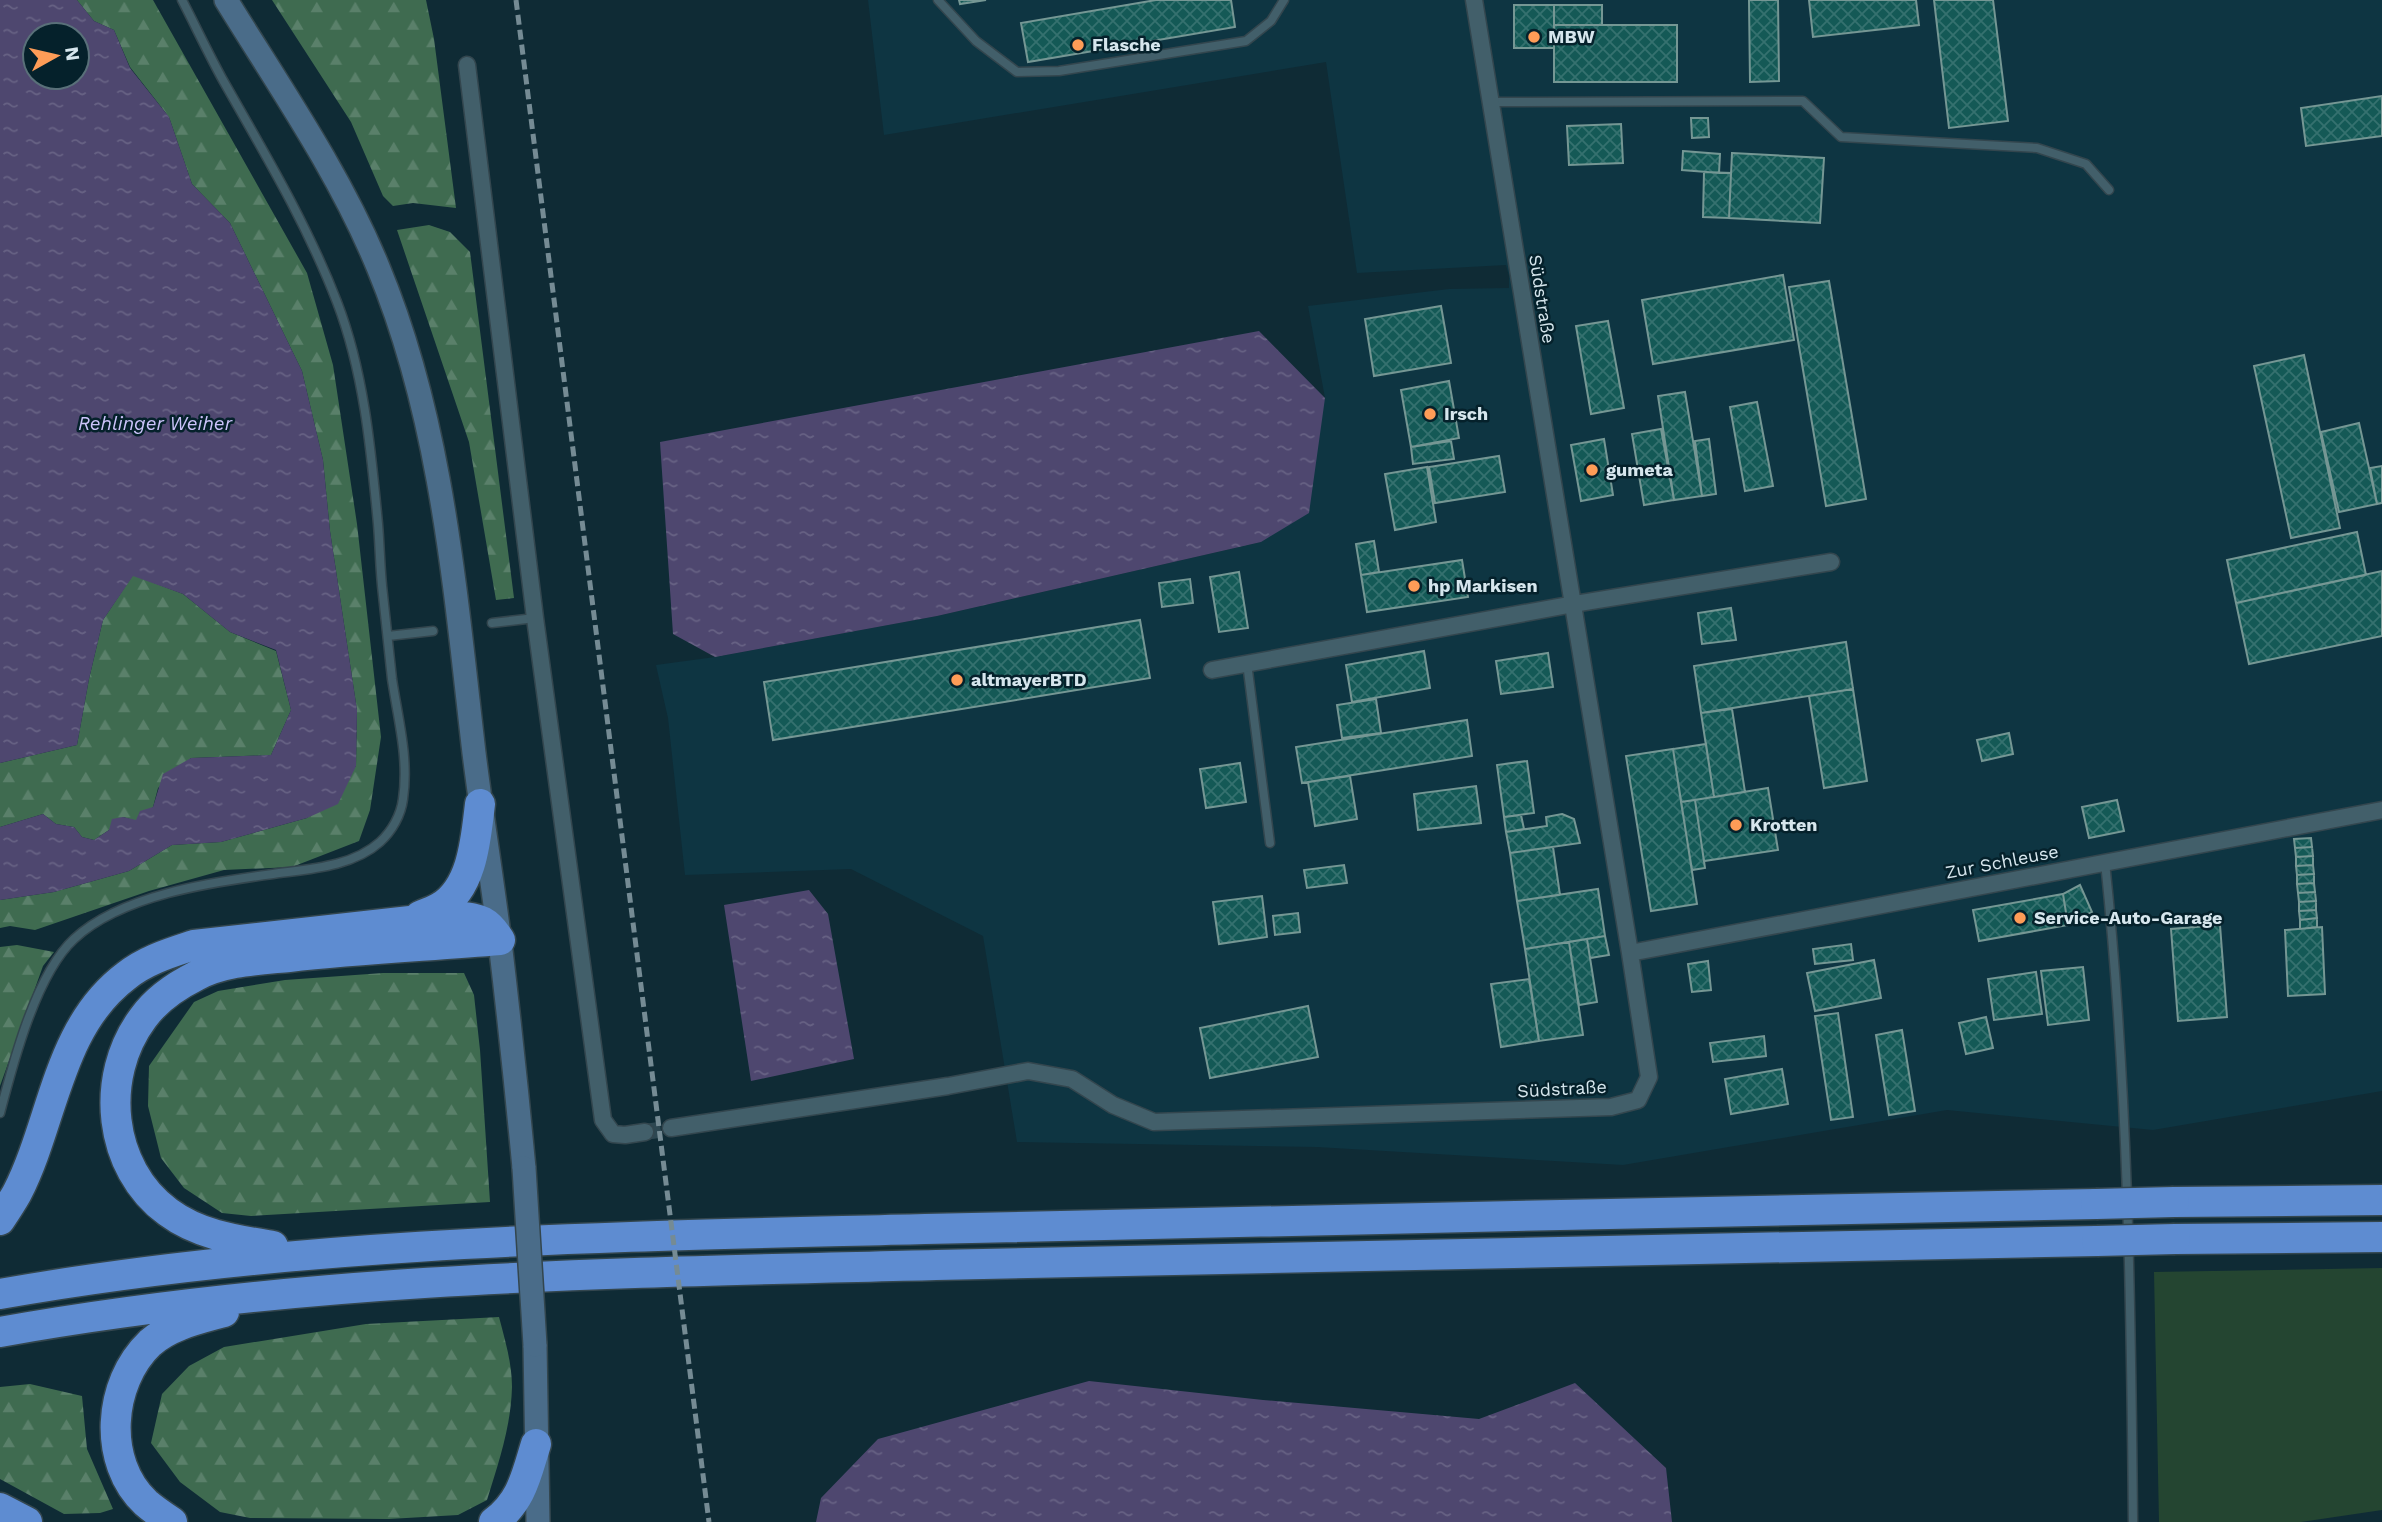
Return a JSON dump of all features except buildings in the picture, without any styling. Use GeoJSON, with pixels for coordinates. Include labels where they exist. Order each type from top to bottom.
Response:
{"type":"FeatureCollection","features":[{"type":"Feature","properties":{"kind":"highway"},"geometry":{"type":"LineString","coordinates":[[410,921],[442,906],[461,884],[474,844],[480,804]]}},
{"type":"Feature","properties":{"kind":"highway"},"geometry":{"type":"LineString","coordinates":[[0,1220],[17,1193],[34,1153],[67,1056],[83,1024],[125,976],[156,958],[194,945],[455,916],[481,919],[492,928],[500,940],[230,963],[198,974],[167,993],[143,1017],[126,1047],[116,1081],[115,1120],[125,1155],[141,1186],[168,1212],[200,1231],[311,1253]]}},
{"type":"Feature","properties":{"kind":"highway"},"geometry":{"type":"LineString","coordinates":[[0,1294],[155,1270],[311,1253],[584,1237],[2174,1202],[2382,1200]]}},
{"type":"Feature","properties":{"kind":"highway"},"geometry":{"type":"LineString","coordinates":[[0,1332],[160,1306],[295,1291],[586,1274],[2175,1239],[2382,1237]]}},
{"type":"Feature","properties":{"kind":"highway"},"geometry":{"type":"LineString","coordinates":[[172,1522],[145,1502],[136,1490],[128,1478],[118,1450],[117,1411],[126,1378],[133,1364],[152,1341],[178,1327],[295,1291]]}},
{"type":"Feature","properties":{"kind":"highway"},"geometry":{"type":"LineString","coordinates":[[495,1522],[513,1506],[520,1494],[536,1444]]}},
{"type":"Feature","properties":{"kind":"highway"},"geometry":{"type":"LineString","coordinates":[[0,1508],[27,1522]]}},
{"type":"Feature","properties":{"kind":"main road"},"geometry":{"type":"LineString","coordinates":[[226,0],[332,173],[378,265],[412,360],[426,416],[452,567],[480,804],[500,940],[524,1168],[535,1345],[538,1522]]}},
{"type":"Feature","properties":{"kind":"street","name":"Südstraße"},"geometry":{"type":"LineString","coordinates":[[671,1128],[948,1086],[1027,1071],[1072,1079],[1113,1105],[1154,1122],[1611,1107],[1638,1100],[1648,1077],[1630,953],[1474,0]]}},
{"type":"Feature","properties":{"kind":"street"},"geometry":{"type":"LineString","coordinates":[[467,65],[535,618],[603,1120],[613,1134],[645,1132]]}},
{"type":"Feature","properties":{"kind":"street"},"geometry":{"type":"LineString","coordinates":[[1212,670],[1574,604],[1831,562]]}},
{"type":"Feature","properties":{"kind":"street","name":"Zur Schleuse"},"geometry":{"type":"LineString","coordinates":[[1630,953],[2382,810]]}},
{"type":"Feature","properties":{"kind":"lane"},"geometry":{"type":"LineString","coordinates":[[0,1113],[18,1048],[39,995],[56,961],[72,940],[89,927],[127,908],[173,892],[346,861],[368,851],[388,834],[401,809],[405,771],[364,407],[345,326],[326,274],[301,221],[260,142],[223,81],[182,0]]}},
{"type":"Feature","properties":{"kind":"lane"},"geometry":{"type":"LineString","coordinates":[[938,0],[976,41],[1017,72],[1028,72],[1059,71],[1246,41],[1271,21],[1284,0]]}},
{"type":"Feature","properties":{"kind":"lane"},"geometry":{"type":"LineString","coordinates":[[1490,102],[1803,101],[1841,137],[2037,148],[2086,163],[2109,190]]}},
{"type":"Feature","properties":{"kind":"lane"},"geometry":{"type":"LineString","coordinates":[[492,623],[535,618]]}},
{"type":"Feature","properties":{"kind":"lane"},"geometry":{"type":"LineString","coordinates":[[388,636],[433,631]]}},
{"type":"Feature","properties":{"kind":"lane"},"geometry":{"type":"LineString","coordinates":[[1247,663],[1270,843]]}},
{"type":"Feature","properties":{"kind":"lane"},"geometry":{"type":"LineString","coordinates":[[2105,862],[2115,963],[2131,1270],[2133,1522]]}},
{"type":"Feature","properties":{"kind":"shaded area"},"geometry":{"type":"Polygon","coordinates":[[[868,0],[2382,0],[2382,1091],[2153,1130],[1947,1110],[1623,1165],[1317,1147],[1017,1142],[983,936],[851,869],[685,875],[668,718],[656,665],[715,657],[937,616],[1261,542],[1325,398],[1308,306],[1449,289],[1509,288],[1509,276],[1506,265],[1357,273],[1326,62],[884,135],[868,0]]]}},
{"type":"Feature","properties":{"kind":"green space"},"geometry":{"type":"Polygon","coordinates":[[[77,0],[153,0],[307,273],[333,365],[357,524],[381,737],[370,810],[359,841],[292,867],[224,870],[149,891],[35,930],[10,926],[0,928],[0,900],[54,892],[129,871],[172,845],[221,842],[307,818],[356,766],[357,710],[330,531],[323,460],[302,371],[230,223],[192,184],[169,117],[130,67],[114,30],[94,21],[77,0]]]}},
{"type":"Feature","properties":{"kind":"green space"},"geometry":{"type":"Polygon","coordinates":[[[272,0],[426,0],[434,39],[456,208],[413,203],[393,206],[383,196],[351,122],[272,0]]]}},
{"type":"Feature","properties":{"kind":"green space"},"geometry":{"type":"Polygon","coordinates":[[[429,225],[450,232],[470,252],[514,598],[496,600],[469,442],[397,230],[429,225]]]}},
{"type":"Feature","properties":{"kind":"green space"},"geometry":{"type":"Polygon","coordinates":[[[133,575],[183,594],[230,632],[276,651],[291,710],[271,755],[191,758],[158,788],[153,807],[136,821],[123,817],[94,840],[82,837],[74,827],[56,824],[43,814],[0,827],[0,763],[77,745],[103,620],[133,575]]]}},
{"type":"Feature","properties":{"kind":"green space"},"geometry":{"type":"Polygon","coordinates":[[[17,945],[54,952],[43,966],[0,1086],[0,947],[17,945]]]}},
{"type":"Feature","properties":{"kind":"green space"},"geometry":{"type":"Polygon","coordinates":[[[383,973],[464,973],[474,995],[490,1202],[251,1216],[222,1213],[184,1188],[161,1158],[148,1106],[149,1066],[194,1002],[218,991],[285,980],[383,973]]]}},
{"type":"Feature","properties":{"kind":"green space"},"geometry":{"type":"Polygon","coordinates":[[[2382,1268],[2382,1510],[2301,1522],[2159,1522],[2154,1272],[2382,1268]]]}},
{"type":"Feature","properties":{"kind":"green space"},"geometry":{"type":"Polygon","coordinates":[[[499,1317],[512,1378],[507,1430],[487,1500],[458,1515],[389,1519],[250,1518],[220,1512],[180,1482],[151,1443],[162,1394],[189,1366],[224,1347],[366,1324],[499,1317]]]}},
{"type":"Feature","properties":{"kind":"green space"},"geometry":{"type":"Polygon","coordinates":[[[30,1384],[82,1396],[87,1449],[113,1509],[100,1513],[64,1514],[0,1479],[0,1387],[30,1384]]]}},
{"type":"Feature","properties":{"kind":"water","name":"Rehlinger Weiher"},"geometry":{"type":"Polygon","coordinates":[[[0,0],[77,0],[94,21],[114,30],[130,68],[169,117],[192,184],[230,223],[302,371],[323,460],[330,531],[357,710],[356,766],[338,804],[307,818],[221,842],[172,845],[129,871],[54,892],[0,900],[0,827],[43,814],[56,824],[74,827],[82,837],[94,840],[109,830],[112,819],[123,817],[136,820],[140,811],[153,807],[163,774],[191,758],[271,755],[291,710],[276,650],[230,632],[183,594],[133,576],[103,620],[77,745],[0,763],[0,0]]]}},
{"type":"Feature","properties":{"kind":"water"},"geometry":{"type":"Polygon","coordinates":[[[1259,331],[1325,398],[1309,513],[1261,542],[937,616],[715,657],[673,634],[660,442],[1259,331]]]}},
{"type":"Feature","properties":{"kind":"water"},"geometry":{"type":"Polygon","coordinates":[[[809,890],[828,914],[854,1059],[751,1081],[724,905],[809,890]]]}},
{"type":"Feature","properties":{"kind":"water"},"geometry":{"type":"Polygon","coordinates":[[[1089,1381],[1479,1419],[1575,1383],[1666,1468],[1672,1522],[816,1522],[821,1498],[878,1439],[1089,1381]]]}},
{"type":"Feature","properties":{"kind":"tunnel"},"geometry":{"type":"LineString","coordinates":[[645,1132],[671,1128]]}},
{"type":"Feature","properties":{"kind":"railway"},"geometry":{"type":"LineString","coordinates":[[516,0],[709,1522]]}},
{"type":"Feature","properties":{"kind":"place","name":"MBW"},"geometry":{"type":"Point","coordinates":[1534,37]}},
{"type":"Feature","properties":{"kind":"place","name":"Flasche"},"geometry":{"type":"Point","coordinates":[1078,45]}},
{"type":"Feature","properties":{"kind":"place","name":"Irsch"},"geometry":{"type":"Point","coordinates":[1430,414]}},
{"type":"Feature","properties":{"kind":"place","name":"gumeta"},"geometry":{"type":"Point","coordinates":[1592,470]}},
{"type":"Feature","properties":{"kind":"place","name":"hp Markisen"},"geometry":{"type":"Point","coordinates":[1414,586]}},
{"type":"Feature","properties":{"kind":"place","name":"altmayerBTD"},"geometry":{"type":"Point","coordinates":[957,680]}},
{"type":"Feature","properties":{"kind":"place","name":"Krotten"},"geometry":{"type":"Point","coordinates":[1736,825]}},
{"type":"Feature","properties":{"kind":"place","name":"Service-Auto-Garage"},"geometry":{"type":"Point","coordinates":[2020,918]}}]}
